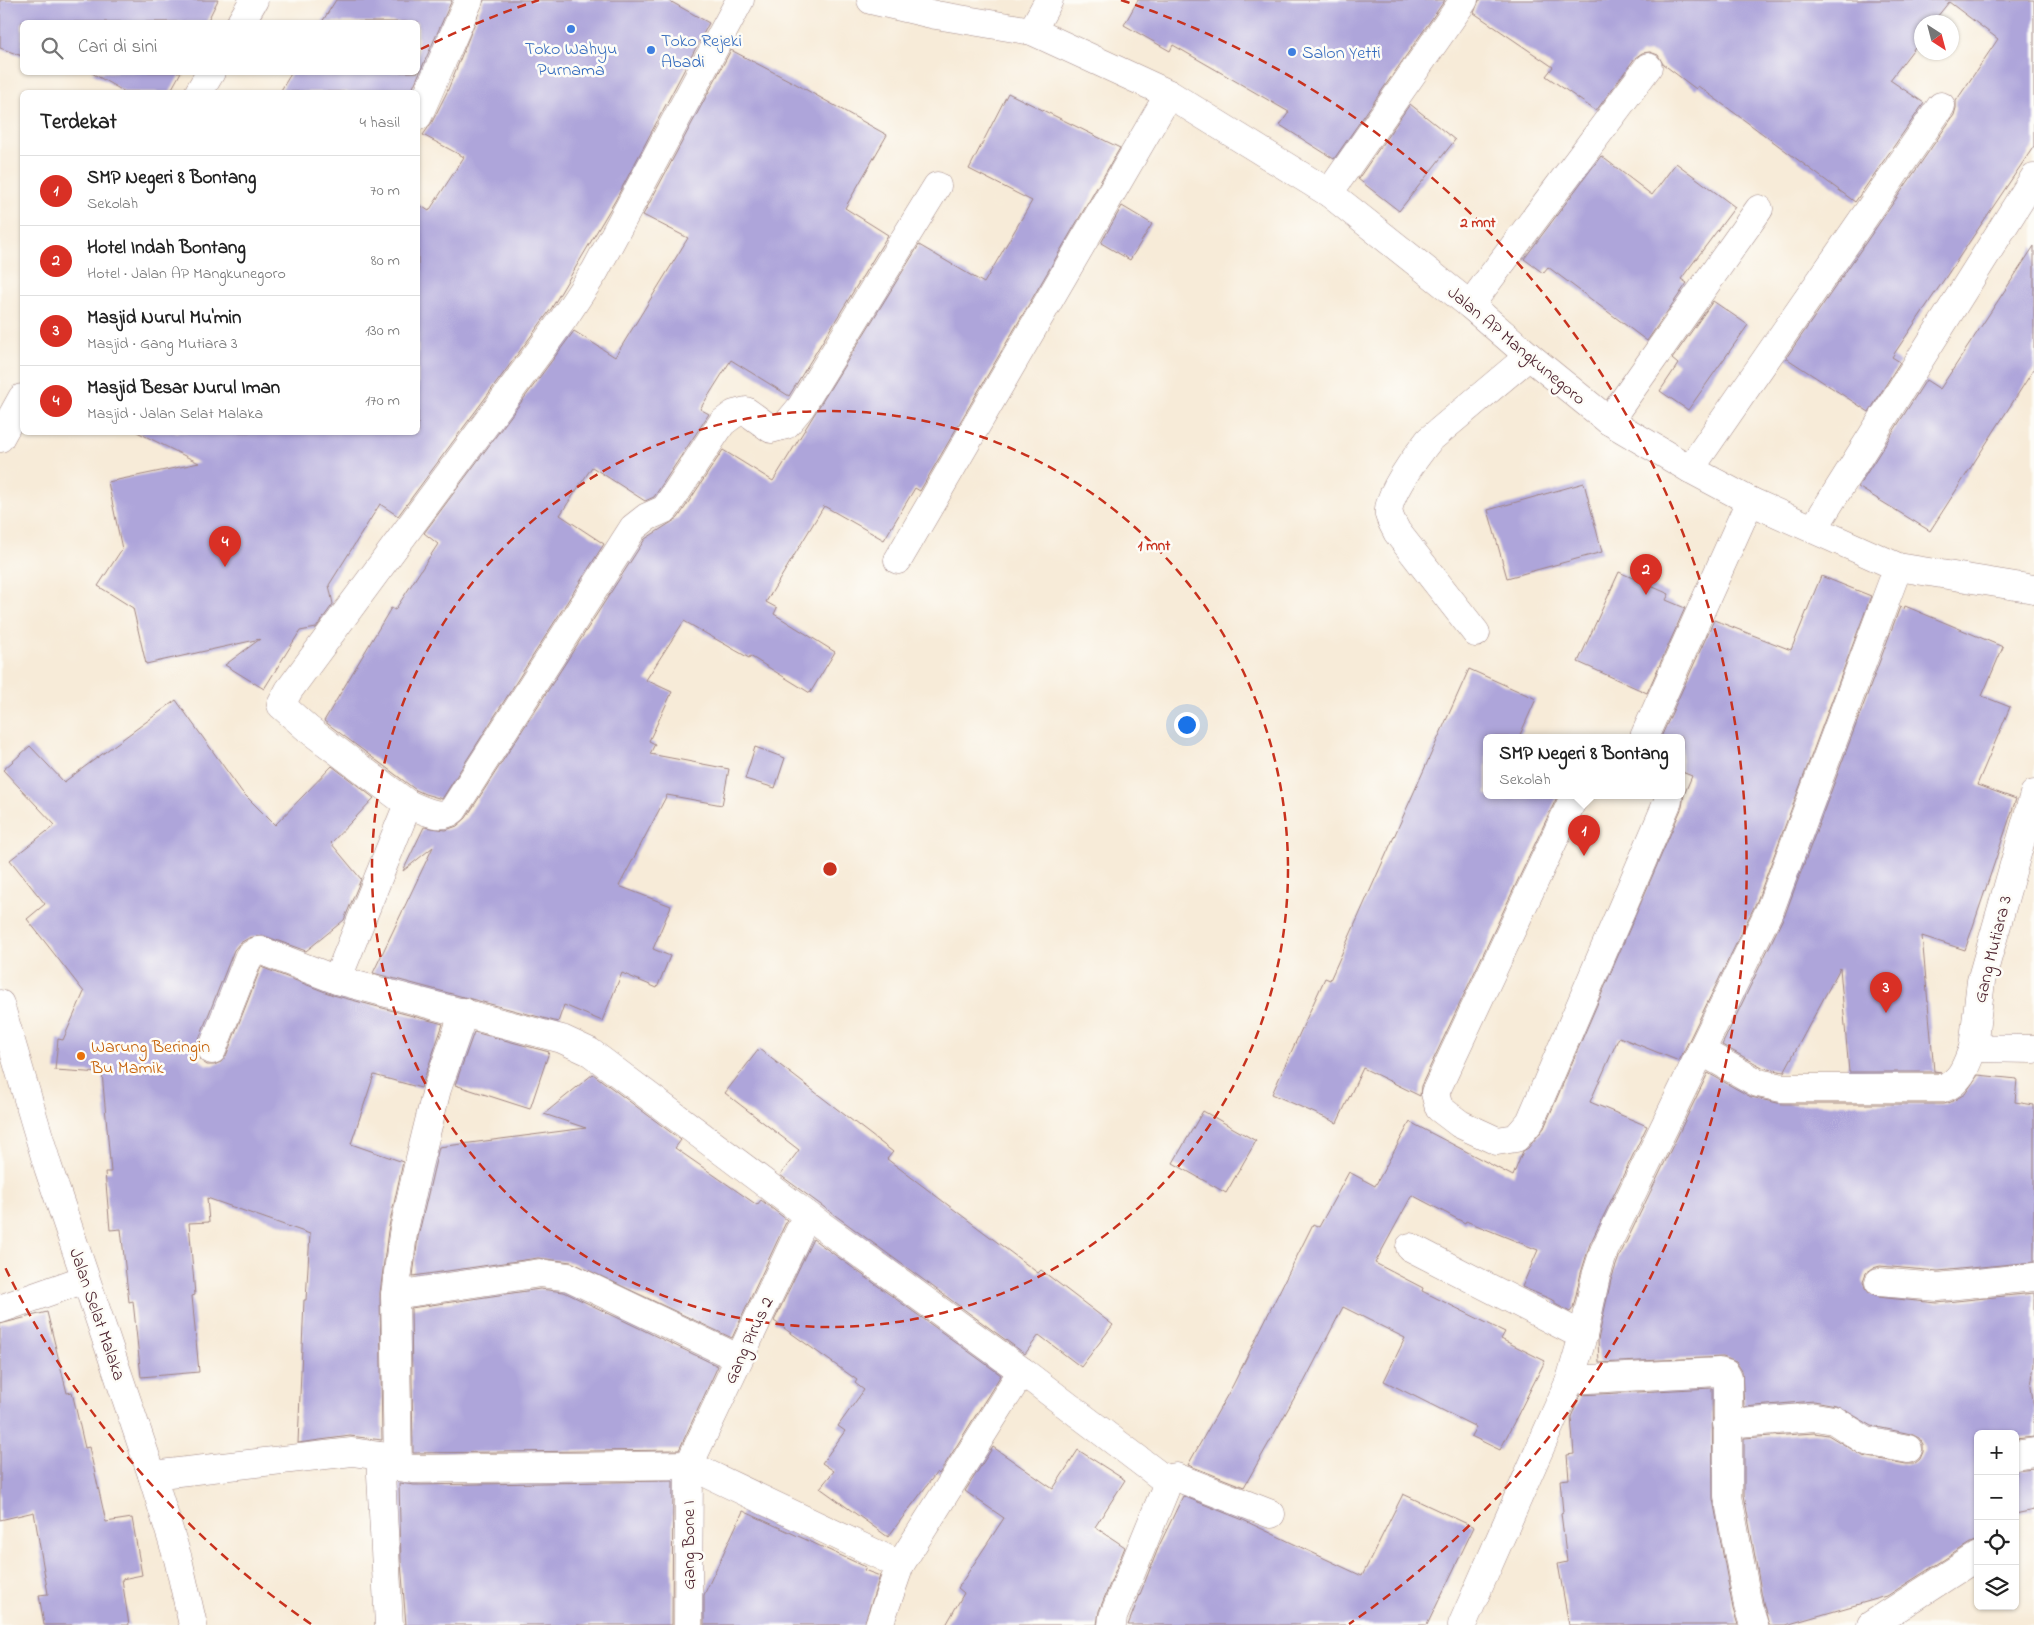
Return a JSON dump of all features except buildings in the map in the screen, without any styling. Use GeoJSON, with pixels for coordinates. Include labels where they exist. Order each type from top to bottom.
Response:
{"type":"FeatureCollection","features":[{"type":"Feature","properties":{"kind":"street"},"geometry":{"type":"LineString","coordinates":[[242,20],[254,0]]}},
{"type":"Feature","properties":{"kind":"street"},"geometry":{"type":"LineString","coordinates":[[420,111],[469,0]]}},
{"type":"Feature","properties":{"kind":"street"},"geometry":{"type":"LineString","coordinates":[[740,0],[595,271],[564,318],[289,690],[281,705],[308,729],[408,804],[441,816],[448,815],[633,528],[648,517],[665,509],[722,423],[734,414],[746,411],[771,429],[786,425],[801,407],[937,186]]}},
{"type":"Feature","properties":{"kind":"street","name":"Jalan AP Mangkunegoro"},"geometry":{"type":"LineString","coordinates":[[871,0],[936,15],[1032,31],[1169,94],[1328,193],[1470,305],[1609,421],[1690,469],[1750,501],[1898,567],[2034,590]]}},
{"type":"Feature","properties":{"kind":"street"},"geometry":{"type":"LineString","coordinates":[[1032,31],[1049,0]]}},
{"type":"Feature","properties":{"kind":"street"},"geometry":{"type":"LineString","coordinates":[[1328,193],[1464,0]]}},
{"type":"Feature","properties":{"kind":"street"},"geometry":{"type":"LineString","coordinates":[[1470,305],[1648,67]]}},
{"type":"Feature","properties":{"kind":"street"},"geometry":{"type":"LineString","coordinates":[[200,90],[209,75]]}},
{"type":"Feature","properties":{"kind":"street"},"geometry":{"type":"LineString","coordinates":[[898,560],[1169,94]]}},
{"type":"Feature","properties":{"kind":"street"},"geometry":{"type":"LineString","coordinates":[[1690,469],[1941,106]]}},
{"type":"Feature","properties":{"kind":"street"},"geometry":{"type":"LineString","coordinates":[[1814,528],[2034,178]]}},
{"type":"Feature","properties":{"kind":"street"},"geometry":{"type":"LineString","coordinates":[[1609,421],[1759,209]]}},
{"type":"Feature","properties":{"kind":"street"},"geometry":{"type":"LineString","coordinates":[[1476,633],[1397,532],[1389,513],[1391,500],[1418,454],[1429,440],[1529,356]]}},
{"type":"Feature","properties":{"kind":"street"},"geometry":{"type":"LineString","coordinates":[[0,438],[20,402]]}},
{"type":"Feature","properties":{"kind":"street"},"geometry":{"type":"LineString","coordinates":[[1645,734],[1750,501]]}},
{"type":"Feature","properties":{"kind":"street"},"geometry":{"type":"LineString","coordinates":[[1462,1625],[1570,1380],[1604,1251],[1771,907],[1898,567]]}},
{"type":"Feature","properties":{"kind":"street","name":"Gang Mutiara 3"},"geometry":{"type":"LineString","coordinates":[[1701,1051],[1765,1086],[1782,1088],[1944,1088],[1953,1084],[1960,1078],[1974,1048],[1981,981],[2034,794]]}},
{"type":"Feature","properties":{"kind":"street"},"geometry":{"type":"LineString","coordinates":[[1573,799],[1435,1093],[1439,1108],[1460,1124],[1497,1141],[1516,1138],[1530,1122],[1668,799]]}},
{"type":"Feature","properties":{"kind":"street"},"geometry":{"type":"LineString","coordinates":[[337,980],[408,804]]}},
{"type":"Feature","properties":{"kind":"street"},"geometry":{"type":"LineString","coordinates":[[212,1050],[249,956],[252,953],[262,951],[337,980],[562,1038],[590,1052],[807,1215],[1022,1371],[1164,1479],[1176,1477],[1271,1514]]}},
{"type":"Feature","properties":{"kind":"street","name":"Jalan Selat Malaka"},"geometry":{"type":"LineString","coordinates":[[0,1004],[48,1167],[152,1475],[178,1559],[193,1625]]}},
{"type":"Feature","properties":{"kind":"street"},"geometry":{"type":"LineString","coordinates":[[389,1625],[389,1461],[396,1295],[404,1234],[418,1166],[437,1089],[464,1012]]}},
{"type":"Feature","properties":{"kind":"street"},"geometry":{"type":"LineString","coordinates":[[1974,1048],[2034,1049]]}},
{"type":"Feature","properties":{"kind":"street","name":"Gang Pirus 2"},"geometry":{"type":"LineString","coordinates":[[689,1465],[807,1215]]}},
{"type":"Feature","properties":{"kind":"street"},"geometry":{"type":"LineString","coordinates":[[1410,1247],[1583,1336]]}},
{"type":"Feature","properties":{"kind":"street"},"geometry":{"type":"LineString","coordinates":[[396,1295],[540,1273],[554,1274],[569,1277],[738,1358]]}},
{"type":"Feature","properties":{"kind":"street"},"geometry":{"type":"LineString","coordinates":[[1879,1282],[1938,1287],[2034,1277]]}},
{"type":"Feature","properties":{"kind":"street"},"geometry":{"type":"LineString","coordinates":[[0,1309],[85,1279]]}},
{"type":"Feature","properties":{"kind":"street"},"geometry":{"type":"LineString","coordinates":[[879,1625],[900,1565],[1022,1371]]}},
{"type":"Feature","properties":{"kind":"street"},"geometry":{"type":"LineString","coordinates":[[1570,1380],[1719,1372],[1726,1374],[1728,1378],[1728,1496],[1748,1606],[1754,1625]]}},
{"type":"Feature","properties":{"kind":"street"},"geometry":{"type":"LineString","coordinates":[[1727,1424],[1815,1417],[1834,1420],[1866,1441],[1908,1449]]}},
{"type":"Feature","properties":{"kind":"street"},"geometry":{"type":"LineString","coordinates":[[152,1475],[352,1452],[414,1469],[689,1465],[900,1565]]}},
{"type":"Feature","properties":{"kind":"street"},"geometry":{"type":"LineString","coordinates":[[2019,1455],[2034,1452]]}},
{"type":"Feature","properties":{"kind":"street","name":"Gang Bone I"},"geometry":{"type":"LineString","coordinates":[[688,1625],[689,1465]]}},
{"type":"Feature","properties":{"kind":"street"},"geometry":{"type":"LineString","coordinates":[[1112,1625],[1113,1617],[1164,1490],[1164,1479]]}},
{"type":"Feature","properties":{"kind":"street"},"geometry":{"type":"LineString","coordinates":[[1871,1625],[1974,1559]]}},
{"type":"Feature","properties":{"kind":"place","name":"Toko Wahyu Purnama"},"geometry":{"type":"Point","coordinates":[571,29]}},
{"type":"Feature","properties":{"kind":"place","name":"Toko Rejeki Abadi"},"geometry":{"type":"Point","coordinates":[651,50]}},
{"type":"Feature","properties":{"kind":"place","name":"Salon Yetti"},"geometry":{"type":"Point","coordinates":[1292,52]}},
{"type":"Feature","properties":{"kind":"place","name":"Masjid Besar Nurul Iman"},"geometry":{"type":"Point","coordinates":[225,567]}},
{"type":"Feature","properties":{"kind":"place","name":"Hotel Indah Bontang"},"geometry":{"type":"Point","coordinates":[1646,595]}},
{"type":"Feature","properties":{"kind":"place","name":"SMP Negeri 8 Bontang"},"geometry":{"type":"Point","coordinates":[1584,856]}},
{"type":"Feature","properties":{"kind":"place","name":"Masjid Nurul Mu'min"},"geometry":{"type":"Point","coordinates":[1886,1013]}},
{"type":"Feature","properties":{"kind":"place","name":"Warung Beringin Bu Mamik"},"geometry":{"type":"Point","coordinates":[81,1056]}}]}
